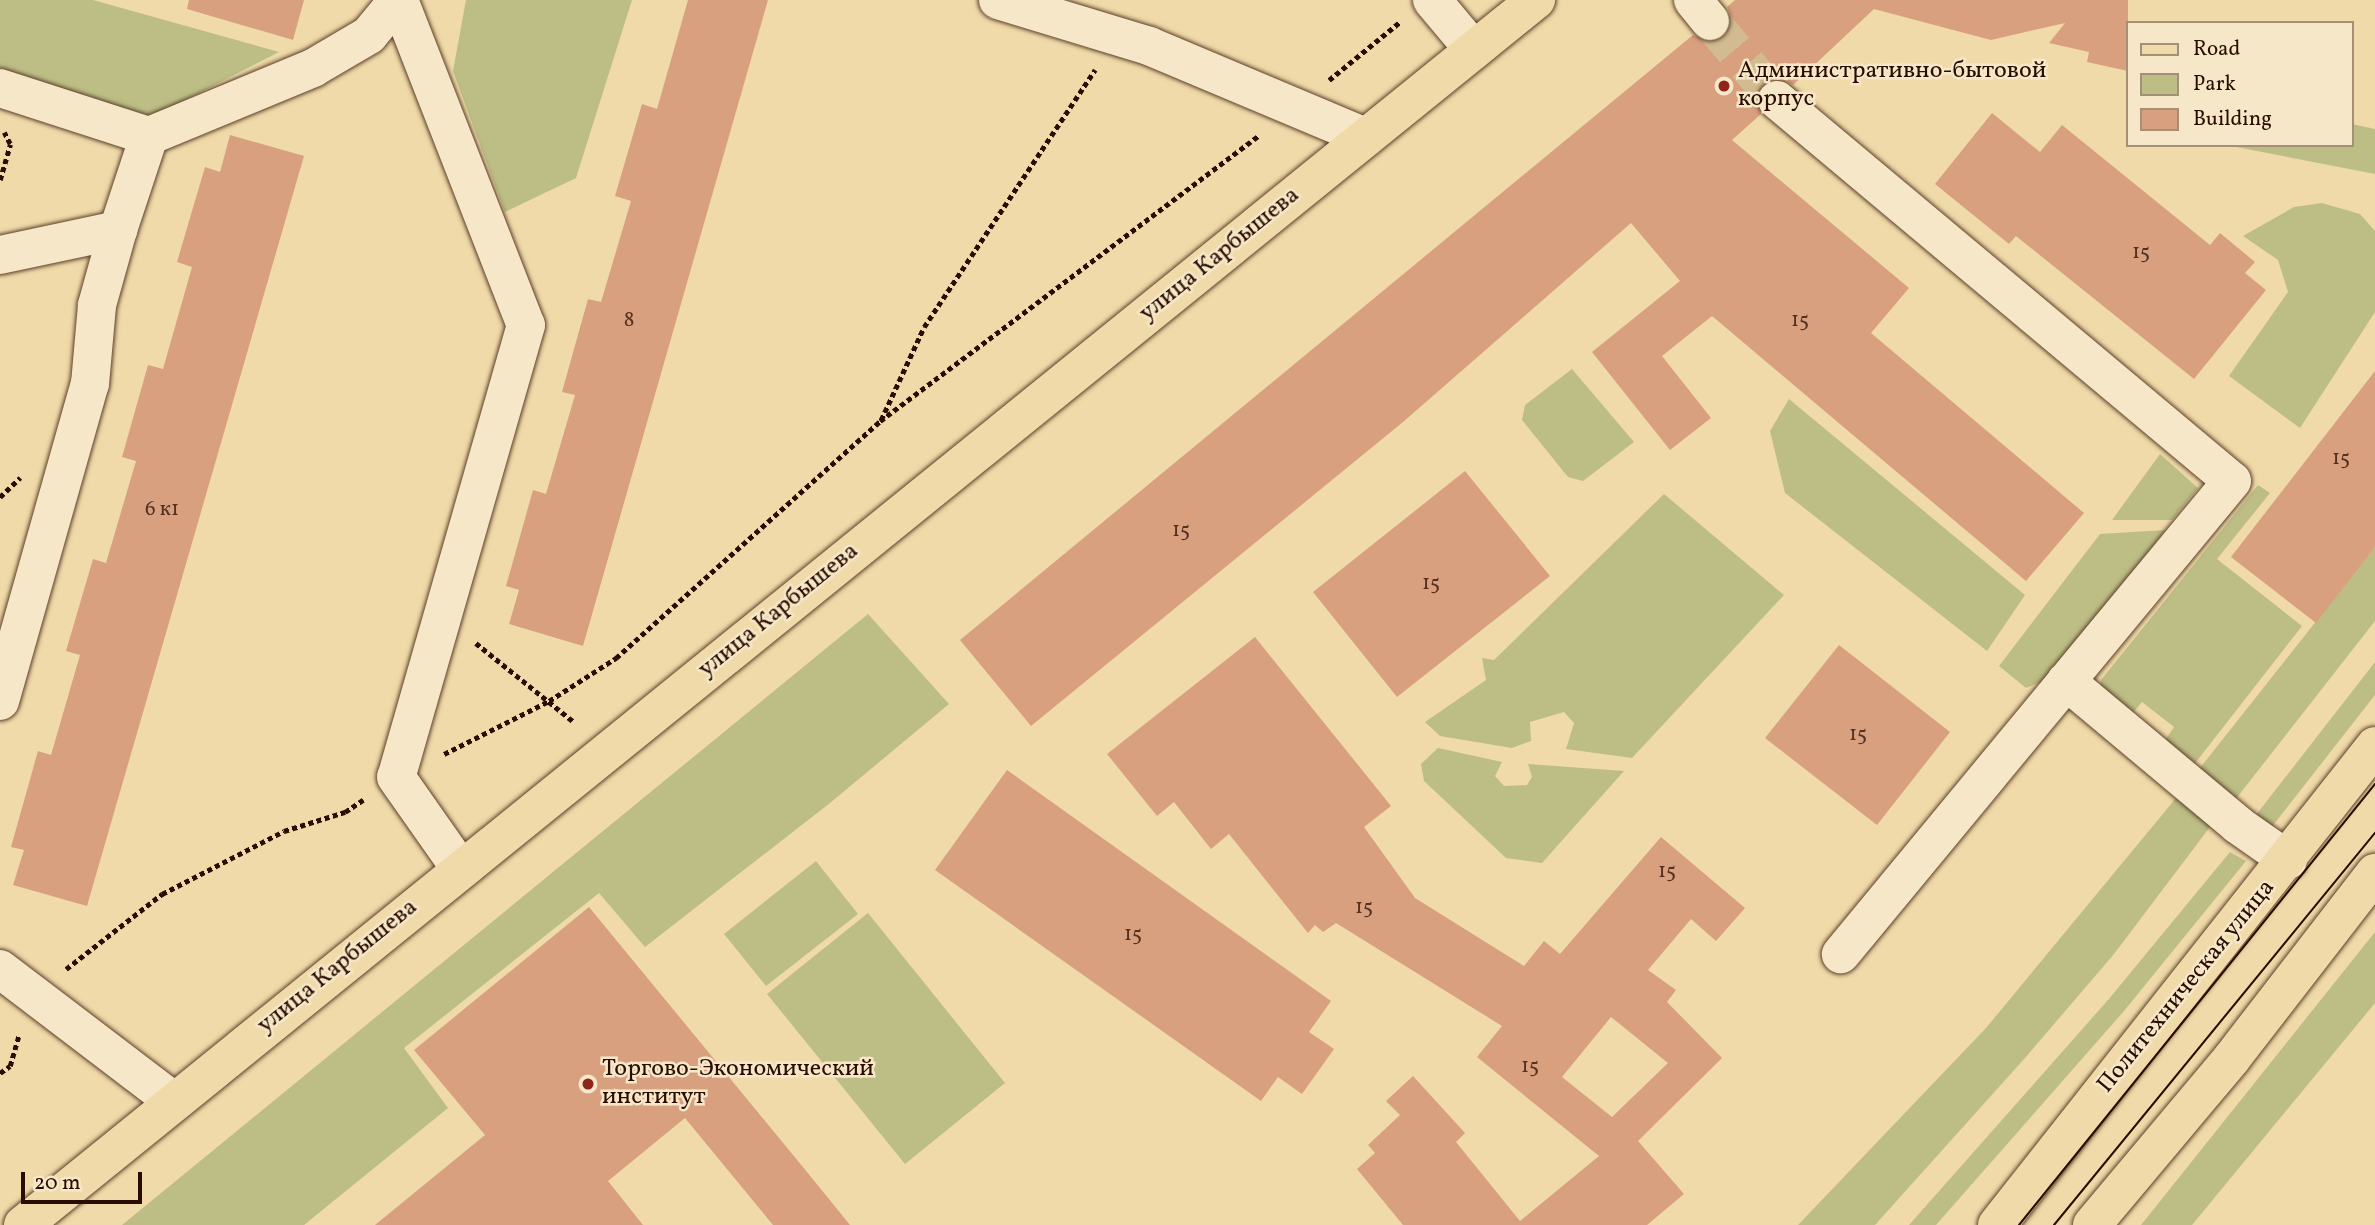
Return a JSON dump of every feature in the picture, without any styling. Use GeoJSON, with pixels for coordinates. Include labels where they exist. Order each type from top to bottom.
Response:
{"type":"FeatureCollection","features":[{"type":"Feature","properties":{"kind":"main road","name":"улица Карбышева"},"geometry":{"type":"LineString","coordinates":[[23,1225],[460,868],[1536,0]]}},
{"type":"Feature","properties":{"kind":"main road","name":"Политехническая улица"},"geometry":{"type":"LineString","coordinates":[[1997,1225],[2288,860],[2375,746]]}},
{"type":"Feature","properties":{"kind":"main road"},"geometry":{"type":"LineString","coordinates":[[2092,1225],[2232,1058],[2375,873]]}},
{"type":"Feature","properties":{"kind":"lane"},"geometry":{"type":"LineString","coordinates":[[0,88],[149,136],[313,68],[369,35],[398,0],[526,324],[396,777],[460,868]]}},
{"type":"Feature","properties":{"kind":"lane"},"geometry":{"type":"LineString","coordinates":[[998,0],[1118,36],[1366,137]]}},
{"type":"Feature","properties":{"kind":"lane"},"geometry":{"type":"LineString","coordinates":[[1420,8],[1474,50]]}},
{"type":"Feature","properties":{"kind":"lane"},"geometry":{"type":"LineString","coordinates":[[1776,100],[2232,481],[1841,954]]}},
{"type":"Feature","properties":{"kind":"lane"},"geometry":{"type":"LineString","coordinates":[[0,701],[90,384],[97,305],[149,136]]}},
{"type":"Feature","properties":{"kind":"lane"},"geometry":{"type":"LineString","coordinates":[[0,255],[118,230]]}},
{"type":"Feature","properties":{"kind":"lane"},"geometry":{"type":"LineString","coordinates":[[2066,681],[2238,825],[2288,860]]}},
{"type":"Feature","properties":{"kind":"lane"},"geometry":{"type":"LineString","coordinates":[[0,969],[30,997],[173,1101]]}},
{"type":"Feature","properties":{"kind":"path"},"geometry":{"type":"LineString","coordinates":[[30,997],[162,894],[284,831],[345,813],[396,777],[549,702],[616,658],[880,421],[1296,107],[1420,8]]}},
{"type":"Feature","properties":{"kind":"path"},"geometry":{"type":"LineString","coordinates":[[880,421],[924,327],[1118,36]]}},
{"type":"Feature","properties":{"kind":"path"},"geometry":{"type":"LineString","coordinates":[[0,125],[10,144],[0,180]]}},
{"type":"Feature","properties":{"kind":"path"},"geometry":{"type":"LineString","coordinates":[[443,615],[574,722]]}},
{"type":"Feature","properties":{"kind":"green space"},"geometry":{"type":"Polygon","coordinates":[[[0,0],[93,0],[279,52],[150,118],[0,70],[0,0]]]}},
{"type":"Feature","properties":{"kind":"green space"},"geometry":{"type":"Polygon","coordinates":[[[466,0],[632,0],[576,178],[505,212],[453,71],[466,0]]]}},
{"type":"Feature","properties":{"kind":"green space"},"geometry":{"type":"Polygon","coordinates":[[[2354,124],[2375,129],[2375,174],[2236,147],[2354,147],[2354,124]]]}},
{"type":"Feature","properties":{"kind":"green space"},"geometry":{"type":"Polygon","coordinates":[[[2322,203],[2360,214],[2375,231],[2375,312],[2300,428],[2229,376],[2288,292],[2278,260],[2243,236],[2294,207],[2322,203]]]}},
{"type":"Feature","properties":{"kind":"green space"},"geometry":{"type":"Polygon","coordinates":[[[1572,369],[1634,442],[1583,481],[1568,477],[1522,420],[1525,405],[1572,369]]]}},
{"type":"Feature","properties":{"kind":"green space"},"geometry":{"type":"Polygon","coordinates":[[[1789,399],[2025,595],[1987,651],[1785,493],[1770,431],[1789,399]]]}},
{"type":"Feature","properties":{"kind":"green space"},"geometry":{"type":"Polygon","coordinates":[[[2160,454],[2198,488],[2172,520],[2112,520],[2160,454]]]}},
{"type":"Feature","properties":{"kind":"green space"},"geometry":{"type":"Polygon","coordinates":[[[2258,485],[2270,493],[2217,559],[2302,626],[2193,766],[2163,743],[2174,727],[2142,702],[2127,720],[2100,694],[2101,680],[2258,485]]]}},
{"type":"Feature","properties":{"kind":"green space"},"geometry":{"type":"Polygon","coordinates":[[[1664,494],[1784,595],[1632,758],[1566,749],[1574,723],[1564,712],[1530,722],[1531,741],[1512,748],[1440,736],[1425,722],[1486,680],[1482,658],[1494,660],[1664,494]]]}},
{"type":"Feature","properties":{"kind":"green space"},"geometry":{"type":"Polygon","coordinates":[[[2166,530],[2056,676],[2026,688],[1999,666],[2100,534],[2166,530]]]}},
{"type":"Feature","properties":{"kind":"green space"},"geometry":{"type":"Polygon","coordinates":[[[2375,547],[2375,621],[2235,800],[2196,773],[2375,547]]]}},
{"type":"Feature","properties":{"kind":"green space"},"geometry":{"type":"Polygon","coordinates":[[[868,614],[949,704],[830,803],[645,947],[599,893],[404,1048],[448,1108],[304,1225],[122,1225],[868,614]]]}},
{"type":"Feature","properties":{"kind":"green space"},"geometry":{"type":"Polygon","coordinates":[[[2375,662],[2375,695],[2271,828],[2256,815],[2375,662]]]}},
{"type":"Feature","properties":{"kind":"green space"},"geometry":{"type":"Polygon","coordinates":[[[1438,748],[1502,762],[1495,776],[1504,786],[1527,785],[1532,777],[1528,764],[1624,771],[1542,863],[1506,858],[1424,781],[1421,764],[1438,748]]]}},
{"type":"Feature","properties":{"kind":"green space"},"geometry":{"type":"Polygon","coordinates":[[[2176,798],[2213,823],[2114,954],[2025,1058],[1875,1225],[1798,1225],[1986,1028],[2176,798]]]}},
{"type":"Feature","properties":{"kind":"green space"},"geometry":{"type":"Polygon","coordinates":[[[2230,852],[2246,861],[2124,1011],[1936,1225],[1909,1225],[2108,1000],[2230,852]]]}},
{"type":"Feature","properties":{"kind":"green space"},"geometry":{"type":"Polygon","coordinates":[[[816,861],[858,914],[766,986],[724,934],[816,861]]]}},
{"type":"Feature","properties":{"kind":"green space"},"geometry":{"type":"Polygon","coordinates":[[[868,913],[1005,1083],[905,1164],[767,994],[868,913]]]}},
{"type":"Feature","properties":{"kind":"green space"},"geometry":{"type":"Polygon","coordinates":[[[2375,932],[2375,1003],[2192,1225],[2141,1225],[2375,932]]]}},
{"type":"Feature","properties":{"kind":"building"},"geometry":{"type":"Polygon","coordinates":[[[189,0],[304,0],[293,40],[187,9],[189,0]]]}},
{"type":"Feature","properties":{"kind":"building"},"geometry":{"type":"Polygon","coordinates":[[[688,0],[768,0],[583,646],[509,624],[519,590],[506,586],[533,490],[546,494],[575,395],[562,392],[588,299],[601,302],[631,201],[615,196],[642,104],[657,109],[688,0]]]}},
{"type":"Feature","properties":{"kind":"building"},"geometry":{"type":"Polygon","coordinates":[[[1735,0],[2128,0],[2126,71],[2087,62],[2089,52],[2049,43],[2065,23],[1991,40],[1874,9],[1793,85],[1780,78],[1761,85],[1755,97],[1761,114],[1732,140],[1909,288],[1871,333],[2084,513],[2026,581],[1712,316],[1662,356],[1711,418],[1670,450],[1592,352],[1680,281],[1631,223],[1403,422],[1031,726],[960,640],[1693,35],[1713,43],[1724,38],[1732,18],[1727,7],[1735,0]]]}},
{"type":"Feature","properties":{"kind":"building"},"geometry":{"type":"Polygon","coordinates":[[[1992,113],[2040,152],[2062,125],[2210,245],[2220,233],[2255,262],[2245,273],[2266,290],[2194,379],[2016,236],[2009,244],[1935,184],[1992,113]]]}},
{"type":"Feature","properties":{"kind":"building"},"geometry":{"type":"Polygon","coordinates":[[[230,135],[304,156],[87,906],[13,885],[24,850],[11,847],[38,751],[51,755],[80,655],[66,651],[93,559],[106,563],[136,461],[122,457],[148,365],[163,369],[192,267],[177,262],[205,167],[220,172],[230,135]]]}},
{"type":"Feature","properties":{"kind":"building"},"geometry":{"type":"Polygon","coordinates":[[[2375,371],[2375,547],[2316,623],[2231,557],[2375,371]]]}},
{"type":"Feature","properties":{"kind":"building"},"geometry":{"type":"Polygon","coordinates":[[[1465,471],[1550,576],[1397,697],[1313,592],[1465,471]]]}},
{"type":"Feature","properties":{"kind":"building"},"geometry":{"type":"Polygon","coordinates":[[[1255,637],[1391,806],[1364,827],[1415,898],[1524,966],[1544,941],[1560,954],[1661,837],[1745,908],[1716,941],[1691,919],[1648,970],[1676,990],[1667,1002],[1722,1058],[1638,1141],[1684,1194],[1647,1225],[1403,1225],[1357,1169],[1375,1153],[1368,1145],[1400,1115],[1386,1101],[1413,1076],[1465,1133],[1456,1142],[1520,1221],[1599,1156],[1477,1057],[1502,1026],[1336,923],[1323,932],[1315,925],[1308,933],[1229,834],[1211,849],[1174,802],[1157,816],[1107,754],[1255,637]],[[1611,1017],[1562,1077],[1612,1117],[1668,1063],[1611,1017]]]}},
{"type":"Feature","properties":{"kind":"building"},"geometry":{"type":"Polygon","coordinates":[[[1839,645],[1950,732],[1877,825],[1765,738],[1839,645]]]}},
{"type":"Feature","properties":{"kind":"building"},"geometry":{"type":"Polygon","coordinates":[[[1007,770],[1331,1001],[1309,1032],[1334,1049],[1302,1094],[1278,1077],[1261,1101],[935,870],[1007,770]]]}},
{"type":"Feature","properties":{"kind":"building","name":"Торгово-Экономический институт"},"geometry":{"type":"Polygon","coordinates":[[[589,907],[850,1225],[773,1225],[685,1118],[608,1181],[643,1225],[375,1225],[485,1135],[414,1050],[589,907]]]}},
{"type":"Feature","properties":{"kind":"tunnel"},"geometry":{"type":"LineString","coordinates":[[1710,21],[1777,100]]}},
{"type":"Feature","properties":{"kind":"tram line"},"geometry":{"type":"LineString","coordinates":[[2019,1225],[2375,784]]}},
{"type":"Feature","properties":{"kind":"tram line"},"geometry":{"type":"LineString","coordinates":[[2054,1225],[2375,833]]}},
{"type":"Feature","properties":{"kind":"place","name":"Административно-бытовой корпус"},"geometry":{"type":"Point","coordinates":[1724,86]}},
{"type":"Feature","properties":{"kind":"place","name":"Торгово-Экономический институт"},"geometry":{"type":"Point","coordinates":[588,1084]}}]}
